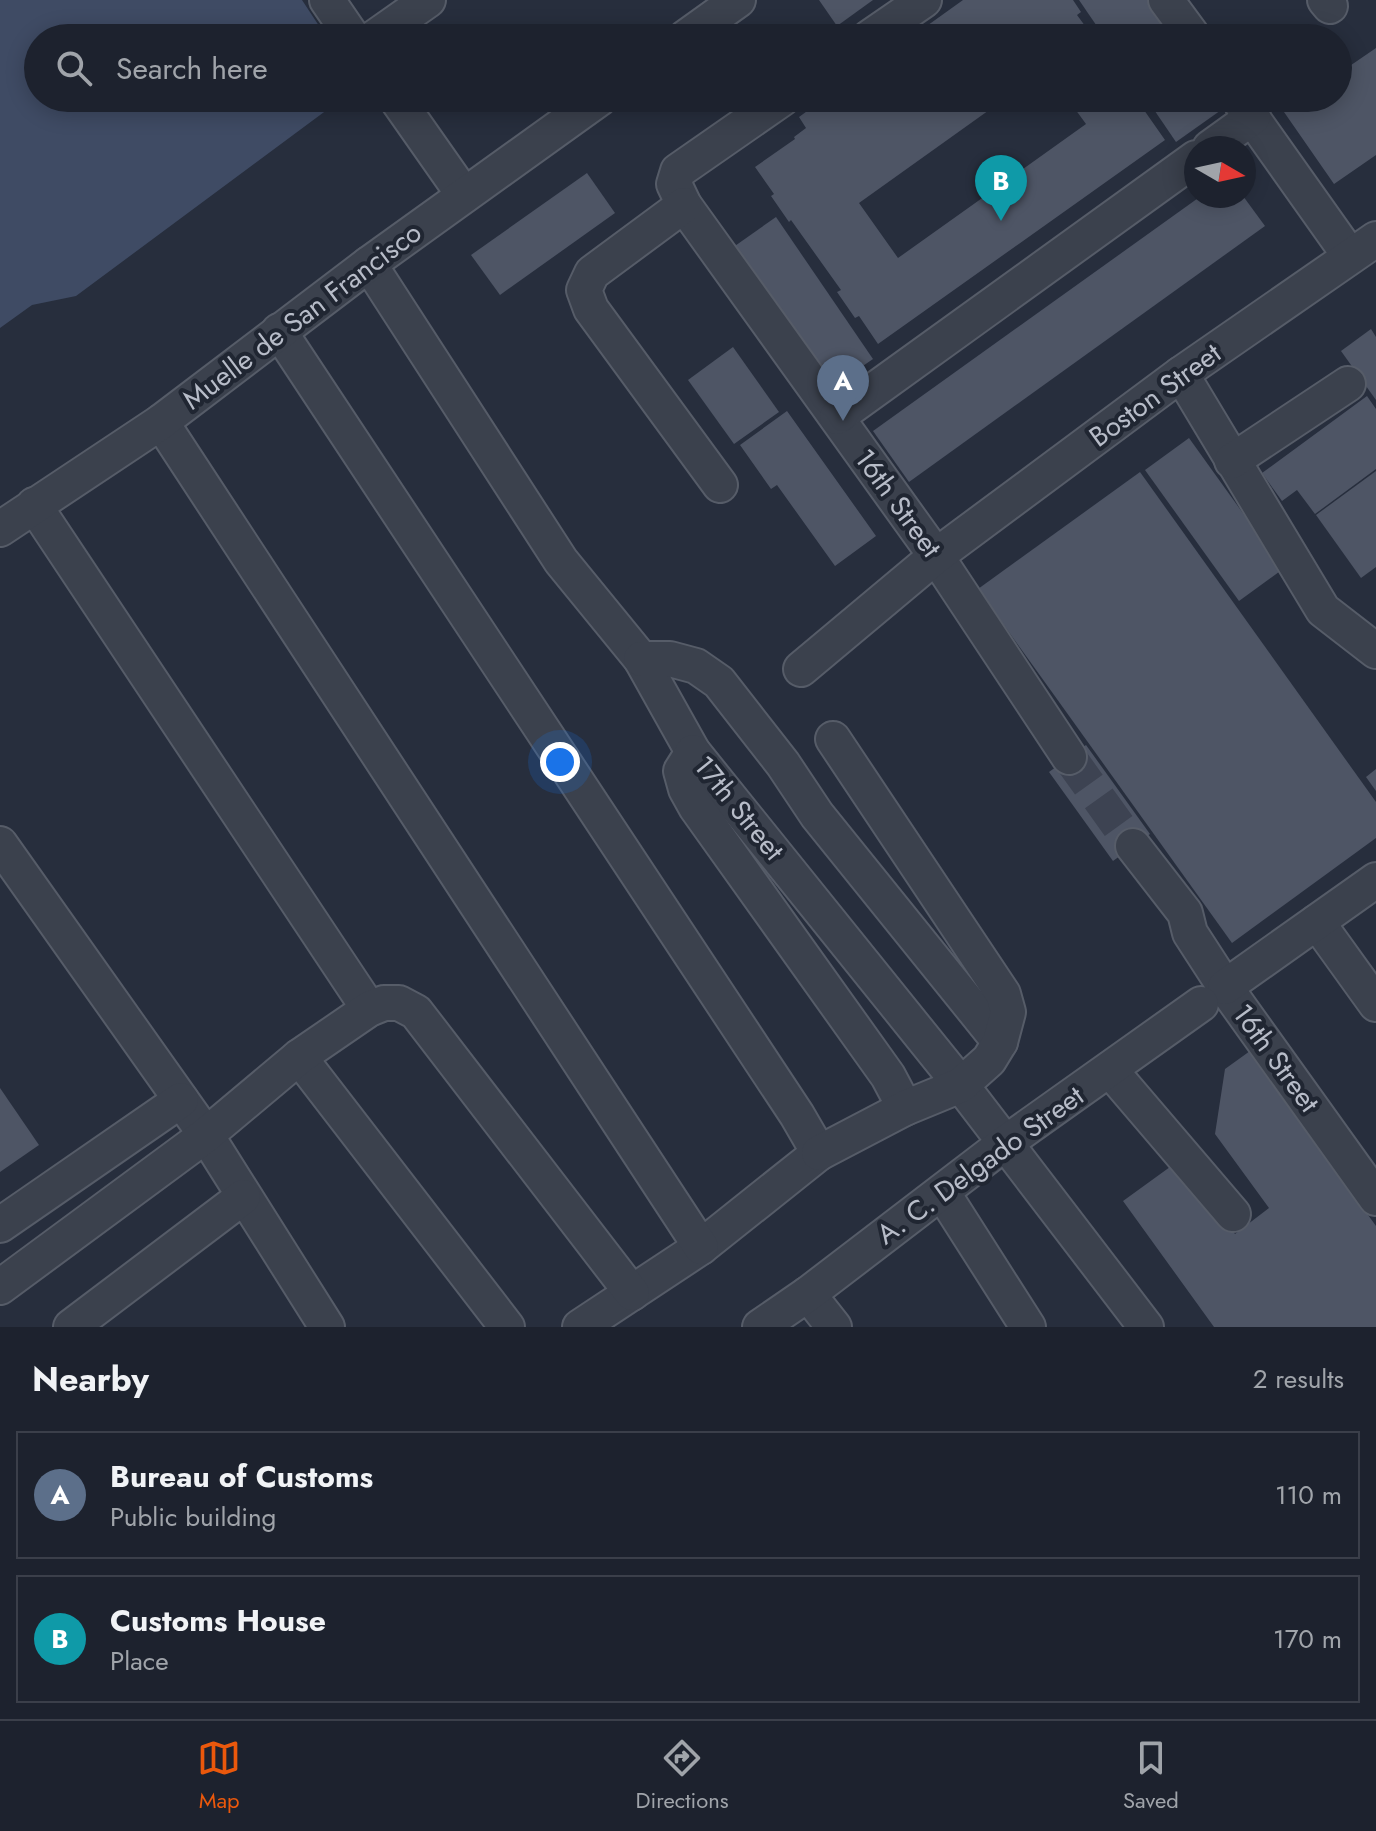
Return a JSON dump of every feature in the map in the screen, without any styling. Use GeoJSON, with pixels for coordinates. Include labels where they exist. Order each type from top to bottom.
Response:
{"type":"FeatureCollection","features":[{"type":"Feature","properties":{"kind":"street"},"geometry":{"type":"LineString","coordinates":[[327,0],[343,24]]}},
{"type":"Feature","properties":{"kind":"street"},"geometry":{"type":"LineString","coordinates":[[394,24],[428,0]]}},
{"type":"Feature","properties":{"kind":"street"},"geometry":{"type":"LineString","coordinates":[[705,24],[738,0]]}},
{"type":"Feature","properties":{"kind":"street"},"geometry":{"type":"LineString","coordinates":[[889,24],[924,0]]}},
{"type":"Feature","properties":{"kind":"street"},"geometry":{"type":"LineString","coordinates":[[1166,0],[1184,24]]}},
{"type":"Feature","properties":{"kind":"street"},"geometry":{"type":"LineString","coordinates":[[406,112],[464,195]]}},
{"type":"Feature","properties":{"kind":"street","name":"Muelle de San Francisco"},"geometry":{"type":"LineString","coordinates":[[0,529],[161,422],[369,264],[580,112]]}},
{"type":"Feature","properties":{"kind":"street","name":"16th Street"},"geometry":{"type":"LineString","coordinates":[[763,112],[678,171],[674,184],[684,205],[936,556],[1069,757]]}},
{"type":"Feature","properties":{"kind":"street"},"geometry":{"type":"LineString","coordinates":[[1220,136],[1242,112]]}},
{"type":"Feature","properties":{"kind":"street"},"geometry":{"type":"LineString","coordinates":[[1248,112],[1363,247]]}},
{"type":"Feature","properties":{"kind":"street"},"geometry":{"type":"LineString","coordinates":[[837,417],[1184,167]]}},
{"type":"Feature","properties":{"kind":"street"},"geometry":{"type":"LineString","coordinates":[[684,205],[592,273],[584,290],[591,309],[720,485]]}},
{"type":"Feature","properties":{"kind":"street","name":"Boston Street"},"geometry":{"type":"LineString","coordinates":[[801,669],[936,556],[1181,374],[1363,247]]}},
{"type":"Feature","properties":{"kind":"street","name":"17th Street"},"geometry":{"type":"LineString","coordinates":[[369,264],[561,561],[641,659],[693,752],[961,1085],[1146,1327]]}},
{"type":"Feature","properties":{"kind":"street"},"geometry":{"type":"LineString","coordinates":[[279,331],[788,1101],[819,1153]]}},
{"type":"Feature","properties":{"kind":"street"},"geometry":{"type":"LineString","coordinates":[[1181,374],[1323,610],[1376,651]]}},
{"type":"Feature","properties":{"kind":"street"},"geometry":{"type":"LineString","coordinates":[[1232,461],[1348,384]]}},
{"type":"Feature","properties":{"kind":"street"},"geometry":{"type":"LineString","coordinates":[[161,422],[701,1247]]}},
{"type":"Feature","properties":{"kind":"street"},"geometry":{"type":"LineString","coordinates":[[34,505],[369,1009]]}},
{"type":"Feature","properties":{"kind":"street"},"geometry":{"type":"LineString","coordinates":[[641,659],[670,659],[696,666],[719,682],[783,764],[817,815],[1000,1042]]}},
{"type":"Feature","properties":{"kind":"street"},"geometry":{"type":"LineString","coordinates":[[580,1327],[701,1247],[819,1153],[905,1108],[961,1085],[989,1060],[1000,1042],[1008,1012],[1003,994],[833,739]]}},
{"type":"Feature","properties":{"kind":"street"},"geometry":{"type":"LineString","coordinates":[[693,752],[681,771],[696,807],[888,1076],[905,1108]]}},
{"type":"Feature","properties":{"kind":"street"},"geometry":{"type":"LineString","coordinates":[[0,844],[206,1135],[327,1327]]}},
{"type":"Feature","properties":{"kind":"street","name":"16th Street"},"geometry":{"type":"LineString","coordinates":[[1133,846],[1185,913],[1206,922],[1222,989],[1376,1198]]}},
{"type":"Feature","properties":{"kind":"street","name":"A. C. Delgado Street"},"geometry":{"type":"LineString","coordinates":[[760,1327],[1004,1144],[1376,880]]}},
{"type":"Feature","properties":{"kind":"street"},"geometry":{"type":"LineString","coordinates":[[1317,922],[1376,1004]]}},
{"type":"Feature","properties":{"kind":"street","name":"16th Street"},"geometry":{"type":"LineString","coordinates":[[1222,989],[1376,1167]]}},
{"type":"Feature","properties":{"kind":"street"},"geometry":{"type":"LineString","coordinates":[[0,1287],[206,1135],[299,1057],[369,1009],[384,1003],[399,1003],[416,1012],[632,1293]]}},
{"type":"Feature","properties":{"kind":"street"},"geometry":{"type":"LineString","coordinates":[[299,1057],[507,1327]]}},
{"type":"Feature","properties":{"kind":"street"},"geometry":{"type":"LineString","coordinates":[[1110,1070],[1233,1214]]}},
{"type":"Feature","properties":{"kind":"street"},"geometry":{"type":"LineString","coordinates":[[0,1225],[181,1100]]}},
{"type":"Feature","properties":{"kind":"street"},"geometry":{"type":"LineString","coordinates":[[942,1192],[1028,1327]]}},
{"type":"Feature","properties":{"kind":"street"},"geometry":{"type":"LineString","coordinates":[[71,1327],[243,1197]]}},
{"type":"Feature","properties":{"kind":"street"},"geometry":{"type":"LineString","coordinates":[[808,1294],[834,1327]]}},
{"type":"Feature","properties":{"kind":"water"},"geometry":{"type":"Polygon","coordinates":[[[0,0],[302,0],[318,24],[24,24],[24,112],[324,112],[76,296],[32,305],[0,328],[0,0]]]}},
{"type":"Feature","properties":{"kind":"building"},"geometry":{"type":"Polygon","coordinates":[[[819,0],[873,0],[840,24],[836,24],[819,0]]]}},
{"type":"Feature","properties":{"kind":"building"},"geometry":{"type":"Polygon","coordinates":[[[963,0],[1073,0],[1081,12],[1077,15],[1084,24],[930,24],[963,0]]]}},
{"type":"Feature","properties":{"kind":"building"},"geometry":{"type":"Polygon","coordinates":[[[1079,0],[1150,0],[1166,24],[1095,24],[1079,0]]]}},
{"type":"Feature","properties":{"kind":"building"},"geometry":{"type":"Polygon","coordinates":[[[1376,48],[1376,155],[1334,184],[1284,112],[1352,112],[1352,64],[1376,48]]]}},
{"type":"Feature","properties":{"kind":"building"},"geometry":{"type":"Polygon","coordinates":[[[806,112],[986,112],[859,203],[898,258],[1086,124],[1077,112],[1145,112],[1165,140],[878,344],[859,316],[855,318],[837,292],[841,290],[791,220],[789,222],[755,167],[806,128],[799,117],[806,112]]]}},
{"type":"Feature","properties":{"kind":"building"},"geometry":{"type":"Polygon","coordinates":[[[1156,112],[1218,112],[1184,136],[1176,142],[1156,112]]]}},
{"type":"Feature","properties":{"kind":"building"},"geometry":{"type":"Polygon","coordinates":[[[587,173],[615,213],[500,295],[471,255],[587,173]]]}},
{"type":"Feature","properties":{"kind":"building"},"geometry":{"type":"Polygon","coordinates":[[[1184,208],[1252,208],[1265,226],[909,482],[873,431],[1184,208]]]}},
{"type":"Feature","properties":{"kind":"building"},"geometry":{"type":"Polygon","coordinates":[[[776,217],[873,359],[828,390],[732,248],[776,217]]]}},
{"type":"Feature","properties":{"kind":"building"},"geometry":{"type":"Polygon","coordinates":[[[1371,329],[1376,337],[1376,400],[1341,351],[1371,329]]]}},
{"type":"Feature","properties":{"kind":"building"},"geometry":{"type":"Polygon","coordinates":[[[733,347],[779,412],[734,444],[688,380],[733,347]]]}},
{"type":"Feature","properties":{"kind":"building"},"geometry":{"type":"Polygon","coordinates":[[[1367,396],[1376,409],[1376,469],[1315,514],[1297,490],[1282,501],[1262,473],[1367,396]]]}},
{"type":"Feature","properties":{"kind":"building"},"geometry":{"type":"Polygon","coordinates":[[[787,411],[876,536],[835,566],[777,485],[771,489],[740,445],[787,411]]]}},
{"type":"Feature","properties":{"kind":"building"},"geometry":{"type":"Polygon","coordinates":[[[1189,438],[1283,569],[1239,601],[1145,470],[1189,438]]]}},
{"type":"Feature","properties":{"kind":"building"},"geometry":{"type":"Polygon","coordinates":[[[1376,471],[1376,567],[1361,578],[1316,515],[1376,471]]]}},
{"type":"Feature","properties":{"kind":"building"},"geometry":{"type":"Polygon","coordinates":[[[1140,472],[1376,802],[1376,838],[1232,943],[978,589],[1140,472]]]}},
{"type":"Feature","properties":{"kind":"building"},"geometry":{"type":"Polygon","coordinates":[[[1086,745],[1150,834],[1113,861],[1049,772],[1086,745]]]}},
{"type":"Feature","properties":{"kind":"building"},"geometry":{"type":"Polygon","coordinates":[[[1376,769],[1376,791],[1366,777],[1376,769]]]}},
{"type":"Feature","properties":{"kind":"building"},"geometry":{"type":"Polygon","coordinates":[[[1250,1051],[1376,1226],[1376,1327],[1214,1327],[1123,1201],[1181,1159],[1235,1234],[1269,1208],[1215,1134],[1225,1069],[1250,1051]]]}},
{"type":"Feature","properties":{"kind":"building"},"geometry":{"type":"Polygon","coordinates":[[[0,1088],[39,1145],[0,1172],[0,1088]]]}},
{"type":"Feature","properties":{"kind":"tunnel"},"geometry":{"type":"LineString","coordinates":[[1069,757],[1133,846]]}},
{"type":"Feature","properties":{"kind":"place","name":"Customs House"},"geometry":{"type":"Point","coordinates":[1001,221]}},
{"type":"Feature","properties":{"kind":"place","name":"Bureau of Customs"},"geometry":{"type":"Point","coordinates":[843,421]}}]}
